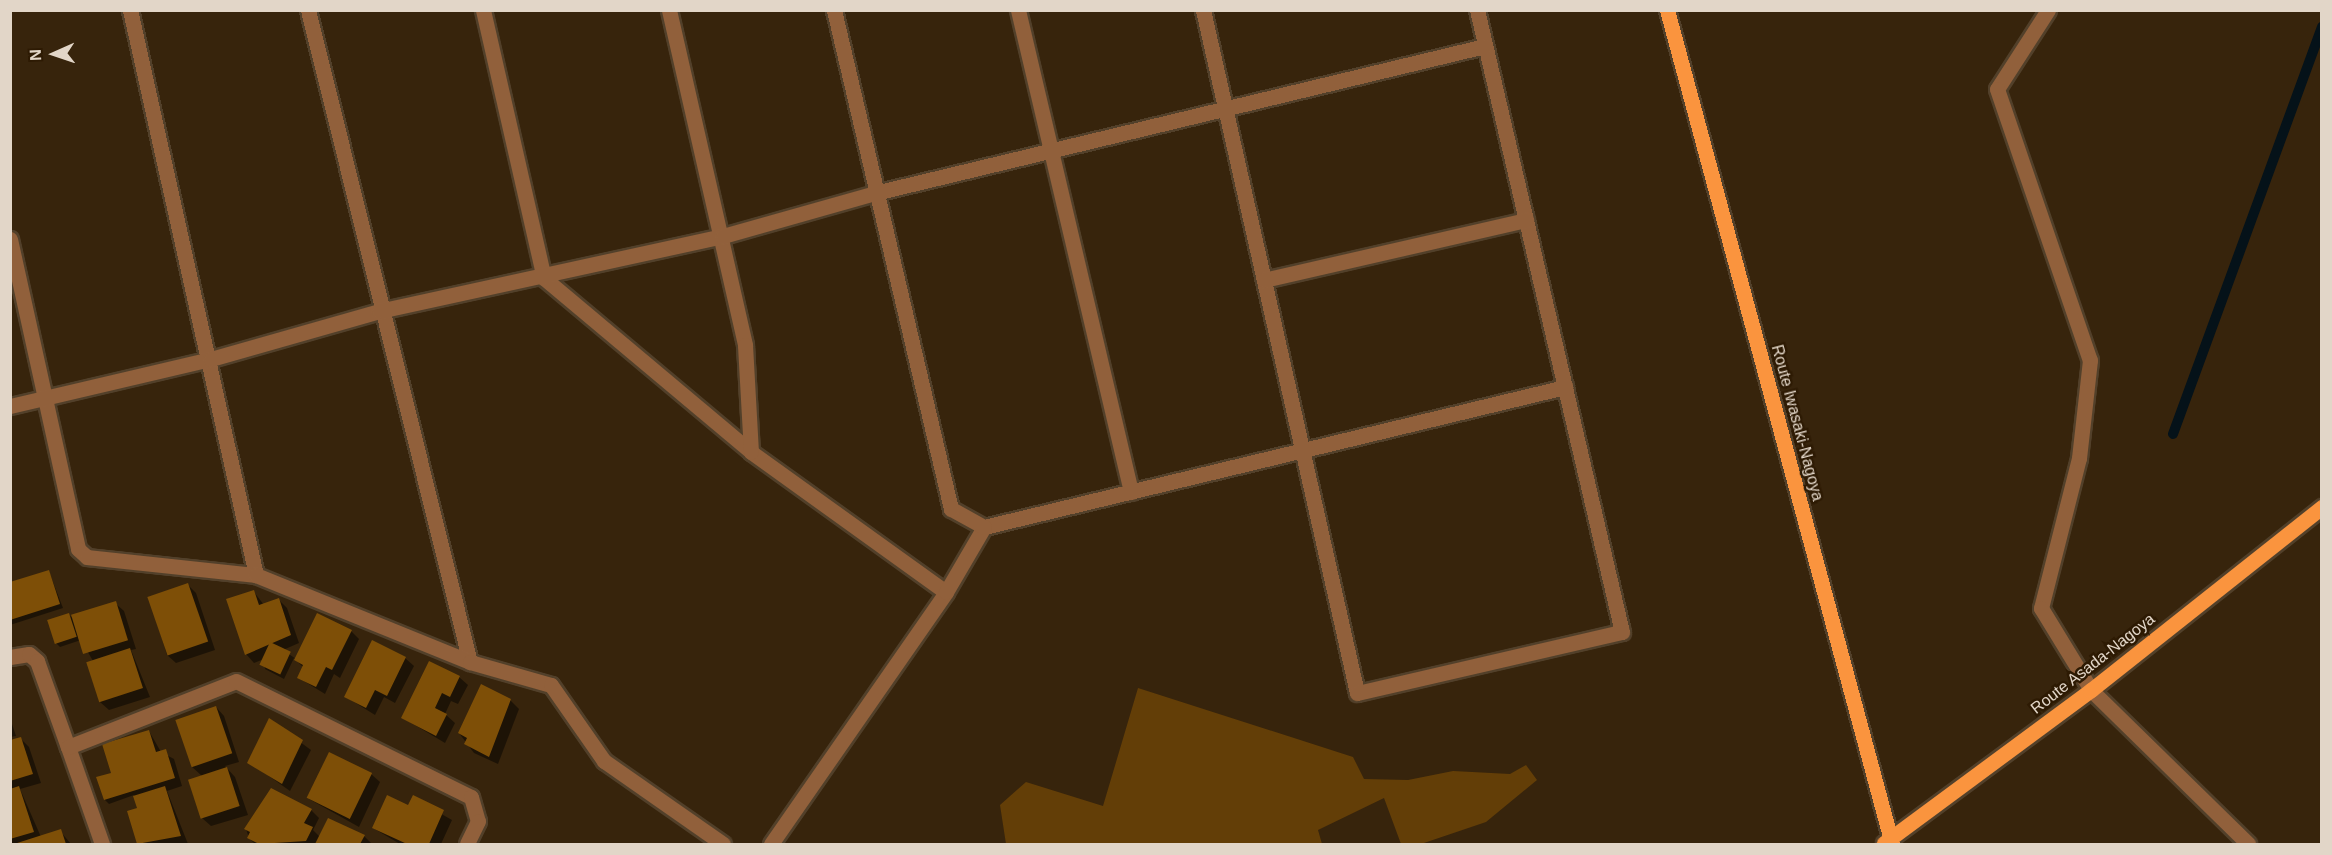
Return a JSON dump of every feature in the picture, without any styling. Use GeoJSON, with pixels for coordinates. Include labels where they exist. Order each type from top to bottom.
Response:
{"type":"FeatureCollection","features":[{"type":"Feature","properties":{"kind":"main road","name":"Route Iwasaki-Nagoya"},"geometry":{"type":"LineString","coordinates":[[1667,10],[1889,843]]}},
{"type":"Feature","properties":{"kind":"main road","name":"Route Asada-Nagoya"},"geometry":{"type":"LineString","coordinates":[[1889,843],[2091,690],[2322,507]]}},
{"type":"Feature","properties":{"kind":"street"},"geometry":{"type":"LineString","coordinates":[[130,10],[211,359],[256,575]]}},
{"type":"Feature","properties":{"kind":"street"},"geometry":{"type":"LineString","coordinates":[[308,10],[379,311],[470,662]]}},
{"type":"Feature","properties":{"kind":"street"},"geometry":{"type":"LineString","coordinates":[[483,10],[544,278],[751,452],[946,592]]}},
{"type":"Feature","properties":{"kind":"street"},"geometry":{"type":"LineString","coordinates":[[669,10],[723,236],[745,345],[751,452]]}},
{"type":"Feature","properties":{"kind":"street"},"geometry":{"type":"LineString","coordinates":[[834,10],[879,192],[951,509],[984,527],[1302,453],[1565,387]]}},
{"type":"Feature","properties":{"kind":"street"},"geometry":{"type":"LineString","coordinates":[[1018,10],[1049,153],[1131,492]]}},
{"type":"Feature","properties":{"kind":"street"},"geometry":{"type":"LineString","coordinates":[[1203,10],[1357,693],[1622,632],[1477,10]]}},
{"type":"Feature","properties":{"kind":"street"},"geometry":{"type":"LineString","coordinates":[[2048,10],[1997,89],[2090,360],[2079,458],[2041,608],[2091,690],[2248,844]]}},
{"type":"Feature","properties":{"kind":"street"},"geometry":{"type":"LineString","coordinates":[[10,406],[48,399],[211,359],[379,311],[544,278],[723,236],[879,192],[1226,111],[1485,46]]}},
{"type":"Feature","properties":{"kind":"street"},"geometry":{"type":"LineString","coordinates":[[1263,280],[1526,220]]}},
{"type":"Feature","properties":{"kind":"street"},"geometry":{"type":"LineString","coordinates":[[10,239],[48,399],[78,549],[87,557],[256,575],[470,662],[551,685],[604,761],[723,844]]}},
{"type":"Feature","properties":{"kind":"street"},"geometry":{"type":"LineString","coordinates":[[771,844],[946,592],[984,527]]}},
{"type":"Feature","properties":{"kind":"street"},"geometry":{"type":"LineString","coordinates":[[10,657],[29,654],[37,661],[102,844]]}},
{"type":"Feature","properties":{"kind":"street"},"geometry":{"type":"LineString","coordinates":[[68,747],[236,681],[471,797],[478,821],[467,844]]}},
{"type":"Feature","properties":{"kind":"shaded area"},"geometry":{"type":"Polygon","coordinates":[[[1138,688],[1353,757],[1364,779],[1408,780],[1453,771],[1510,774],[1526,765],[1537,780],[1486,822],[1421,844],[1401,844],[1384,798],[1318,830],[1322,844],[1006,844],[1000,805],[1026,782],[1103,806],[1138,688]]]}},
{"type":"Feature","properties":{"kind":"building"},"geometry":{"type":"Polygon","coordinates":[[[49,570],[60,604],[10,620],[10,582],[49,570]]]}},
{"type":"Feature","properties":{"kind":"building"},"geometry":{"type":"Polygon","coordinates":[[[188,583],[208,642],[168,656],[147,597],[188,583]]]}},
{"type":"Feature","properties":{"kind":"building"},"geometry":{"type":"Polygon","coordinates":[[[254,590],[259,605],[279,598],[291,635],[245,655],[226,599],[254,590]]]}},
{"type":"Feature","properties":{"kind":"building"},"geometry":{"type":"Polygon","coordinates":[[[116,601],[128,640],[83,654],[71,615],[116,601]]]}},
{"type":"Feature","properties":{"kind":"building"},"geometry":{"type":"Polygon","coordinates":[[[69,613],[77,637],[55,644],[47,620],[69,613]]]}},
{"type":"Feature","properties":{"kind":"building"},"geometry":{"type":"Polygon","coordinates":[[[317,613],[352,630],[332,670],[326,667],[316,687],[297,678],[303,665],[294,660],[317,613]]]}},
{"type":"Feature","properties":{"kind":"building"},"geometry":{"type":"Polygon","coordinates":[[[372,640],[406,657],[387,696],[375,690],[366,708],[344,697],[372,640]]]}},
{"type":"Feature","properties":{"kind":"building"},"geometry":{"type":"Polygon","coordinates":[[[270,642],[291,652],[280,674],[259,665],[270,642]]]}},
{"type":"Feature","properties":{"kind":"building"},"geometry":{"type":"Polygon","coordinates":[[[130,648],[143,688],[99,702],[86,662],[130,648]]]}},
{"type":"Feature","properties":{"kind":"building"},"geometry":{"type":"Polygon","coordinates":[[[429,661],[460,676],[450,697],[442,693],[435,708],[447,714],[436,736],[401,718],[429,661]]]}},
{"type":"Feature","properties":{"kind":"building"},"geometry":{"type":"Polygon","coordinates":[[[481,684],[511,699],[489,757],[464,744],[467,738],[458,733],[481,684]]]}},
{"type":"Feature","properties":{"kind":"building"},"geometry":{"type":"Polygon","coordinates":[[[216,706],[232,753],[192,767],[175,720],[216,706]]]}},
{"type":"Feature","properties":{"kind":"building"},"geometry":{"type":"Polygon","coordinates":[[[269,718],[303,740],[282,784],[247,763],[269,718]]]}},
{"type":"Feature","properties":{"kind":"building"},"geometry":{"type":"Polygon","coordinates":[[[149,730],[156,752],[166,749],[175,778],[104,800],[96,777],[111,773],[102,744],[149,730]]]}},
{"type":"Feature","properties":{"kind":"building"},"geometry":{"type":"Polygon","coordinates":[[[21,737],[33,774],[10,781],[10,740],[21,737]]]}},
{"type":"Feature","properties":{"kind":"building"},"geometry":{"type":"Polygon","coordinates":[[[329,752],[372,773],[350,819],[307,798],[329,752]]]}},
{"type":"Feature","properties":{"kind":"building"},"geometry":{"type":"Polygon","coordinates":[[[227,767],[240,806],[201,819],[188,780],[227,767]]]}},
{"type":"Feature","properties":{"kind":"building"},"geometry":{"type":"Polygon","coordinates":[[[19,786],[34,832],[10,839],[10,789],[19,786]]]}},
{"type":"Feature","properties":{"kind":"building"},"geometry":{"type":"Polygon","coordinates":[[[165,786],[181,836],[137,844],[127,811],[137,808],[133,796],[165,786]]]}},
{"type":"Feature","properties":{"kind":"building"},"geometry":{"type":"Polygon","coordinates":[[[271,788],[312,809],[304,823],[313,827],[306,841],[259,844],[247,838],[250,832],[244,829],[271,788]]]}},
{"type":"Feature","properties":{"kind":"building"},"geometry":{"type":"Polygon","coordinates":[[[387,795],[408,805],[413,795],[444,810],[429,844],[407,844],[372,828],[387,795]]]}},
{"type":"Feature","properties":{"kind":"building"},"geometry":{"type":"Polygon","coordinates":[[[328,818],[365,835],[360,844],[315,844],[328,818]]]}},
{"type":"Feature","properties":{"kind":"building"},"geometry":{"type":"Polygon","coordinates":[[[61,829],[66,844],[14,844],[61,829]]]}},
{"type":"Feature","properties":{"kind":"waterway"},"geometry":{"type":"LineString","coordinates":[[2173,434],[2322,26]]}}]}
